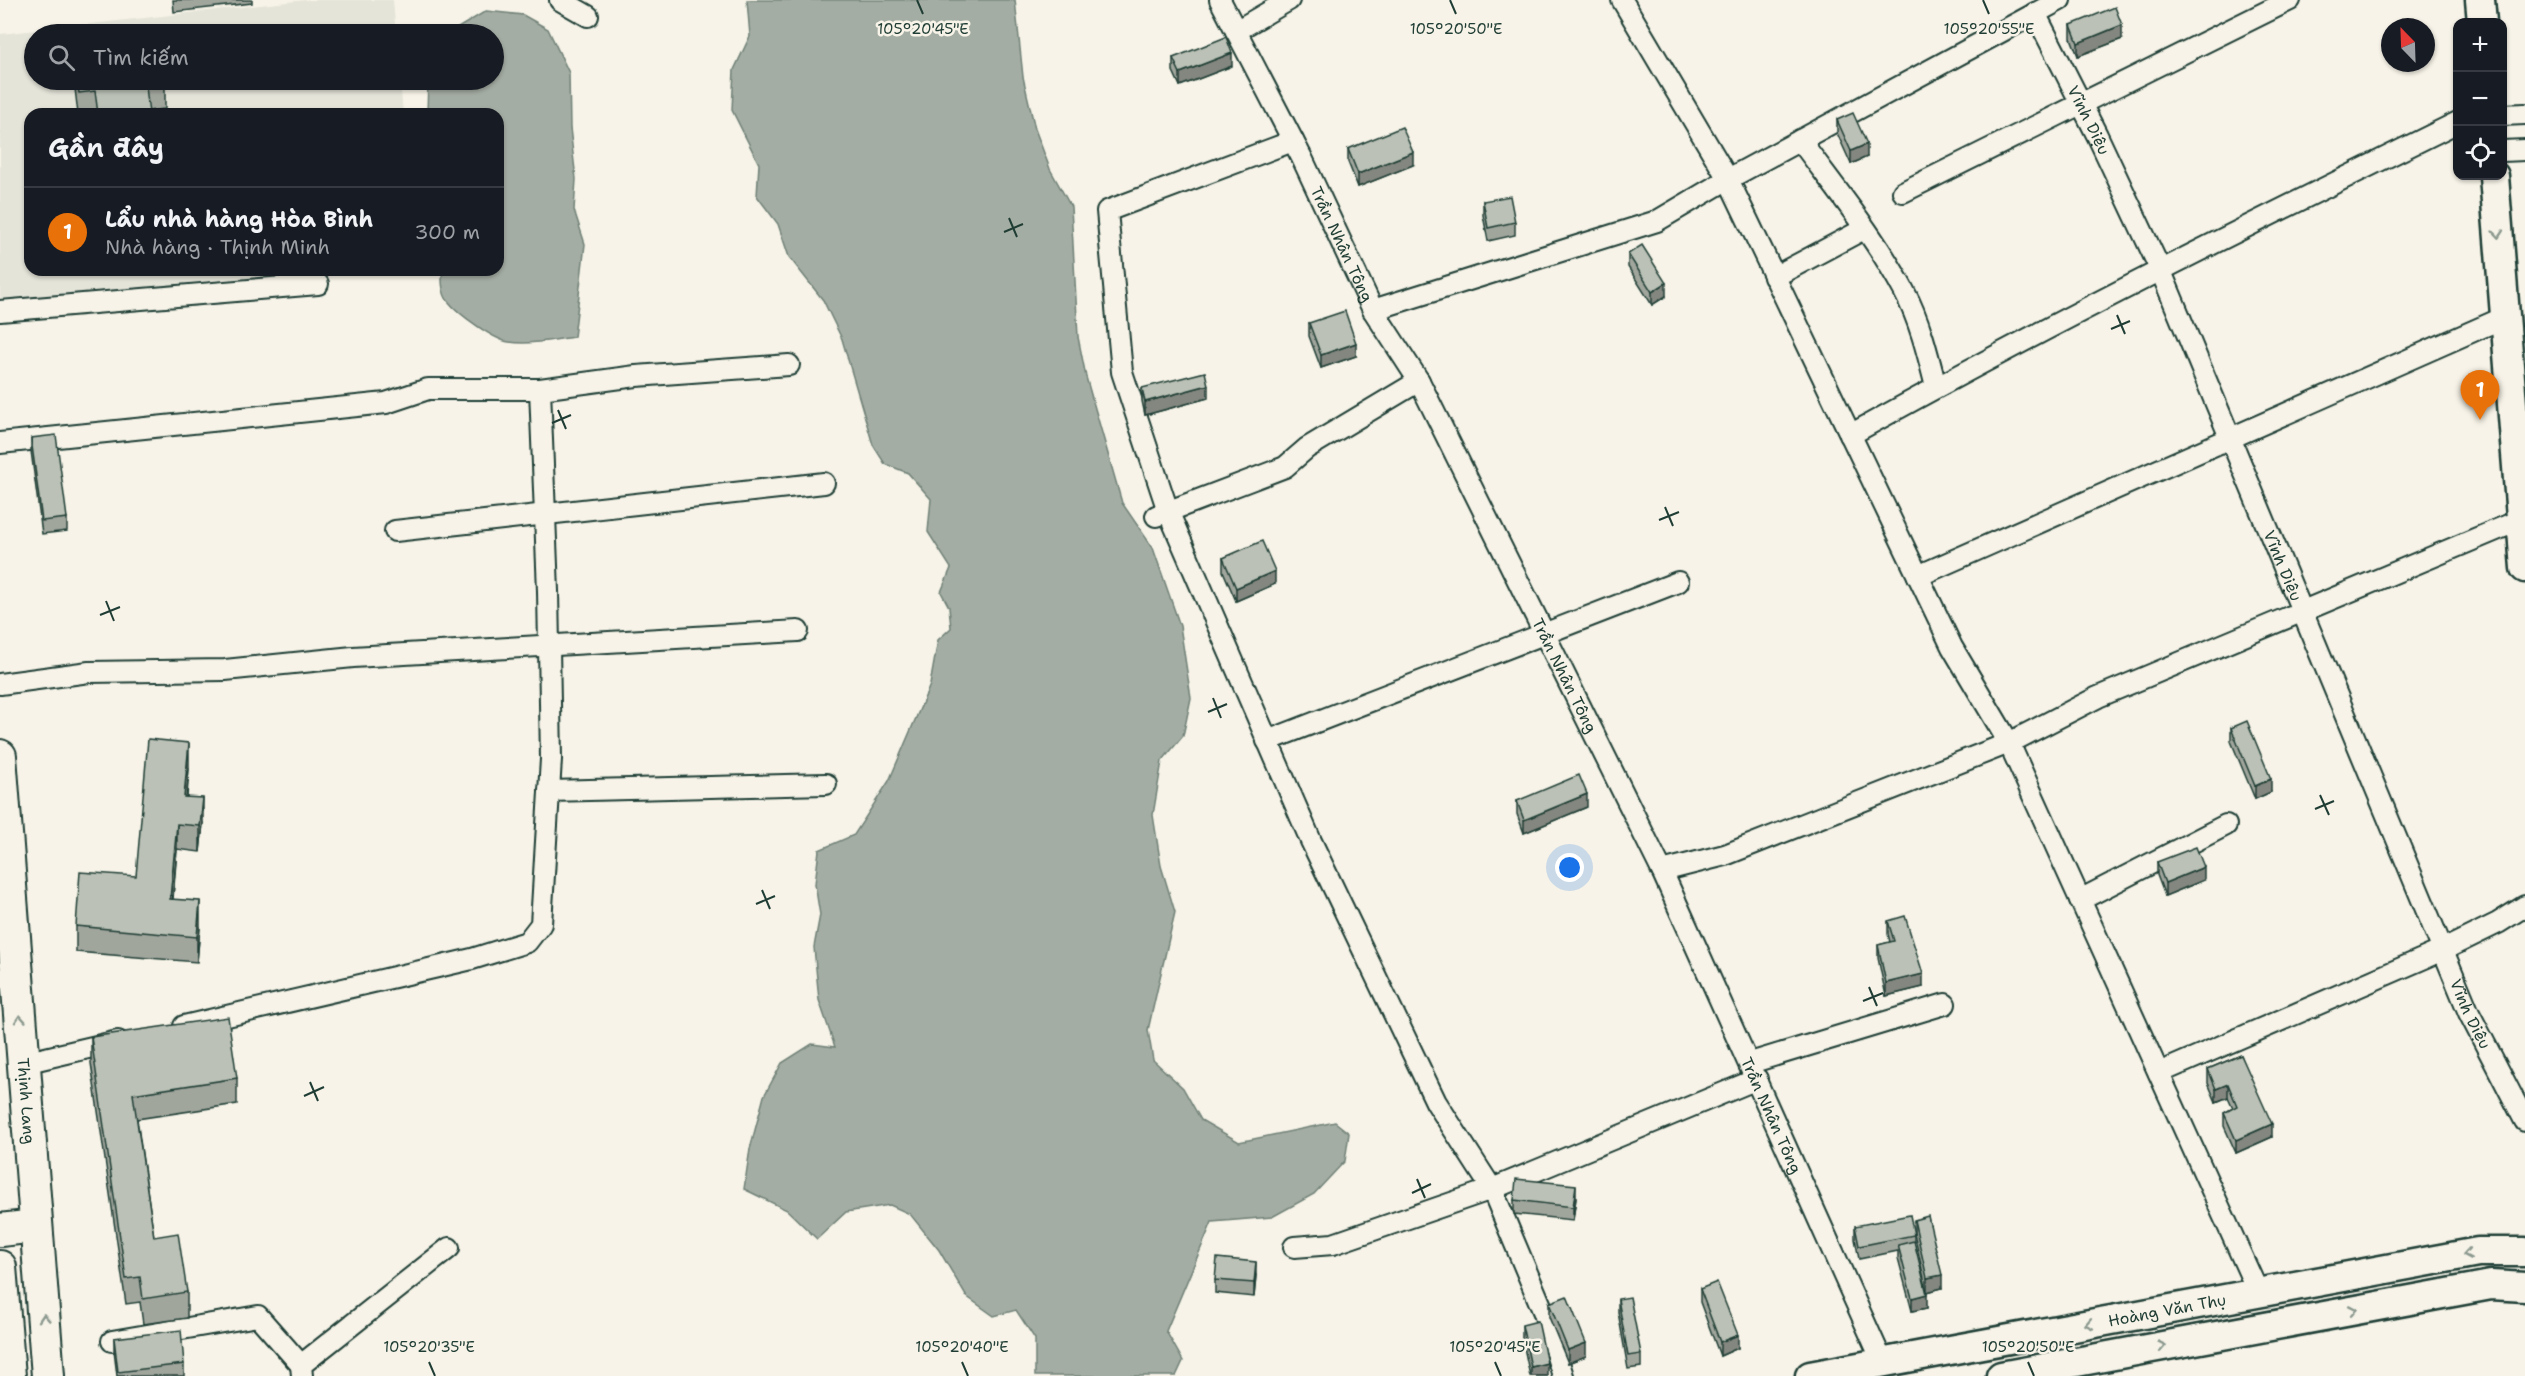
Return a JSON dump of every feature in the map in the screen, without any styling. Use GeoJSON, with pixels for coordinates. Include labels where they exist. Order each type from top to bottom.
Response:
{"type":"FeatureCollection","features":[{"type":"Feature","properties":{"kind":"main road"},"geometry":{"type":"LineString","coordinates":[[2480,0],[2482,18]]}},
{"type":"Feature","properties":{"kind":"main road"},"geometry":{"type":"LineString","coordinates":[[2494,180],[2523,518],[2525,568]]}},
{"type":"Feature","properties":{"kind":"main road","name":"Thịnh Lang"},"geometry":{"type":"LineString","coordinates":[[0,756],[48,1376]]}},
{"type":"Feature","properties":{"kind":"main road"},"geometry":{"type":"LineString","coordinates":[[0,1230],[36,1226]]}},
{"type":"Feature","properties":{"kind":"main road","name":"Hoàng Văn Thụ"},"geometry":{"type":"LineString","coordinates":[[1810,1376],[1898,1366],[2258,1292],[2478,1252],[2525,1252]]}},
{"type":"Feature","properties":{"kind":"main road"},"geometry":{"type":"LineString","coordinates":[[0,1267],[9,1376]]}},
{"type":"Feature","properties":{"kind":"main road"},"geometry":{"type":"LineString","coordinates":[[2001,1376],[2491,1285],[2525,1287]]}},
{"type":"Feature","properties":{"kind":"street"},"geometry":{"type":"LineString","coordinates":[[560,0],[588,16]]}},
{"type":"Feature","properties":{"kind":"street","name":"Trần Nhân Tông"},"geometry":{"type":"LineString","coordinates":[[1220,0],[1293,141],[1373,310],[1419,381],[1662,870],[1754,1071],[1898,1366]]}},
{"type":"Feature","properties":{"kind":"street"},"geometry":{"type":"LineString","coordinates":[[1236,31],[1289,0]]}},
{"type":"Feature","properties":{"kind":"street"},"geometry":{"type":"LineString","coordinates":[[1622,0],[1728,179],[1952,647],[2009,743],[2258,1292]]}},
{"type":"Feature","properties":{"kind":"street"},"geometry":{"type":"LineString","coordinates":[[1373,310],[1657,221],[1728,179],[2060,0]]}},
{"type":"Feature","properties":{"kind":"street"},"geometry":{"type":"LineString","coordinates":[[1903,192],[2290,0]]}},
{"type":"Feature","properties":{"kind":"street","name":"Vĩnh Diệu"},"geometry":{"type":"LineString","coordinates":[[2035,13],[2160,269],[2233,438],[2469,1013],[2525,1121]]}},
{"type":"Feature","properties":{"kind":"street"},"geometry":{"type":"LineString","coordinates":[[2507,116],[2525,114]]}},
{"type":"Feature","properties":{"kind":"street"},"geometry":{"type":"LineString","coordinates":[[1850,435],[2160,269],[2453,124]]}},
{"type":"Feature","properties":{"kind":"street"},"geometry":{"type":"LineString","coordinates":[[1800,140],[1864,229],[1905,293],[1928,353],[1936,387]]}},
{"type":"Feature","properties":{"kind":"street"},"geometry":{"type":"LineString","coordinates":[[1293,141],[1107,211],[1122,372],[1162,514],[1311,841],[1436,1102],[1492,1189],[1544,1313],[1563,1376]]}},
{"type":"Feature","properties":{"kind":"street"},"geometry":{"type":"LineString","coordinates":[[2507,151],[2525,150]]}},
{"type":"Feature","properties":{"kind":"street"},"geometry":{"type":"LineString","coordinates":[[1774,277],[1864,229]]}},
{"type":"Feature","properties":{"kind":"street"},"geometry":{"type":"LineString","coordinates":[[0,311],[318,284]]}},
{"type":"Feature","properties":{"kind":"street"},"geometry":{"type":"LineString","coordinates":[[1917,576],[2505,317]]}},
{"type":"Feature","properties":{"kind":"street"},"geometry":{"type":"LineString","coordinates":[[0,443],[386,404],[428,389],[540,389],[636,376],[789,365]]}},
{"type":"Feature","properties":{"kind":"street"},"geometry":{"type":"LineString","coordinates":[[1162,514],[1285,467],[1307,448],[1419,381]]}},
{"type":"Feature","properties":{"kind":"street"},"geometry":{"type":"LineString","coordinates":[[162,1031],[472,959],[527,942],[541,924],[549,791],[549,644],[540,389]]}},
{"type":"Feature","properties":{"kind":"street"},"geometry":{"type":"LineString","coordinates":[[395,531],[824,483]]}},
{"type":"Feature","properties":{"kind":"street"},"geometry":{"type":"LineString","coordinates":[[1662,870],[1725,855],[2009,743],[2098,697],[2523,518]]}},
{"type":"Feature","properties":{"kind":"street"},"geometry":{"type":"LineString","coordinates":[[1267,741],[1544,636],[1678,582]]}},
{"type":"Feature","properties":{"kind":"street"},"geometry":{"type":"LineString","coordinates":[[0,684],[89,672],[225,670],[353,657],[798,631]]}},
{"type":"Feature","properties":{"kind":"street"},"geometry":{"type":"LineString","coordinates":[[549,791],[826,784]]}},
{"type":"Feature","properties":{"kind":"street"},"geometry":{"type":"LineString","coordinates":[[2080,900],[2226,825]]}},
{"type":"Feature","properties":{"kind":"street"},"geometry":{"type":"LineString","coordinates":[[2159,1073],[2443,950],[2498,923],[2525,906]]}},
{"type":"Feature","properties":{"kind":"street"},"geometry":{"type":"LineString","coordinates":[[1294,1247],[1333,1244],[1492,1189],[1754,1071],[1945,1004]]}},
{"type":"Feature","properties":{"kind":"street"},"geometry":{"type":"LineString","coordinates":[[24,1063],[139,1036]]}},
{"type":"Feature","properties":{"kind":"street"},"geometry":{"type":"LineString","coordinates":[[112,1341],[258,1316],[301,1371],[449,1248]]}},
{"type":"Feature","properties":{"kind":"shaded area"},"geometry":{"type":"Polygon","coordinates":[[[305,0],[393,0],[395,24],[90,24],[305,0]]]}},
{"type":"Feature","properties":{"kind":"shaded area"},"geometry":{"type":"Polygon","coordinates":[[[747,0],[1015,0],[1023,77],[1035,129],[1050,169],[1071,207],[1078,337],[1086,377],[1122,503],[1153,548],[1180,626],[1191,698],[1183,736],[1162,761],[1153,815],[1161,866],[1175,912],[1148,1030],[1153,1060],[1183,1088],[1201,1120],[1239,1142],[1335,1122],[1349,1133],[1345,1161],[1314,1194],[1272,1217],[1212,1222],[1166,1331],[1183,1361],[1176,1376],[1035,1376],[1035,1339],[1016,1310],[994,1316],[966,1296],[939,1250],[910,1214],[890,1205],[846,1212],[817,1239],[787,1210],[744,1189],[750,1149],[764,1096],[782,1063],[812,1044],[835,1047],[819,1000],[814,947],[820,915],[815,884],[819,850],[854,835],[889,781],[930,685],[938,640],[951,628],[949,607],[941,592],[951,568],[928,532],[931,499],[908,473],[885,464],[873,445],[842,339],[823,300],[789,257],[778,224],[757,196],[759,164],[732,110],[734,70],[750,36],[747,0]]]}},
{"type":"Feature","properties":{"kind":"shaded area"},"geometry":{"type":"Polygon","coordinates":[[[486,11],[523,15],[548,29],[569,73],[570,128],[576,179],[574,210],[585,244],[574,337],[525,343],[502,340],[486,332],[460,313],[448,301],[443,290],[442,276],[504,276],[504,108],[427,108],[428,90],[504,90],[504,24],[465,24],[486,11]]]}},
{"type":"Feature","properties":{"kind":"shaded area"},"geometry":{"type":"Polygon","coordinates":[[[24,31],[24,90],[401,90],[402,108],[24,108],[24,276],[288,276],[0,299],[0,34],[24,31]]]}},
{"type":"Feature","properties":{"kind":"building"},"geometry":{"type":"Polygon","coordinates":[[[2115,7],[2122,25],[2078,43],[2071,25],[2115,7]]]}},
{"type":"Feature","properties":{"kind":"building"},"geometry":{"type":"Polygon","coordinates":[[[1226,37],[1232,53],[1180,73],[1173,58],[1226,37]]]}},
{"type":"Feature","properties":{"kind":"building"},"geometry":{"type":"Polygon","coordinates":[[[79,90],[146,90],[148,108],[97,108],[95,91],[79,93],[79,90]]]}},
{"type":"Feature","properties":{"kind":"building"},"geometry":{"type":"Polygon","coordinates":[[[1853,113],[1867,144],[1851,151],[1837,120],[1853,113]]]}},
{"type":"Feature","properties":{"kind":"building"},"geometry":{"type":"Polygon","coordinates":[[[1402,127],[1413,152],[1358,174],[1348,149],[1402,127]]]}},
{"type":"Feature","properties":{"kind":"building"},"geometry":{"type":"Polygon","coordinates":[[[1510,196],[1515,222],[1488,228],[1483,201],[1510,196]]]}},
{"type":"Feature","properties":{"kind":"building"},"geometry":{"type":"Polygon","coordinates":[[[1642,245],[1666,283],[1652,292],[1628,254],[1642,245]]]}},
{"type":"Feature","properties":{"kind":"building"},"geometry":{"type":"Polygon","coordinates":[[[1345,311],[1356,343],[1321,355],[1309,323],[1345,311]]]}},
{"type":"Feature","properties":{"kind":"building"},"geometry":{"type":"Polygon","coordinates":[[[1205,372],[1208,385],[1145,402],[1142,388],[1205,372]]]}},
{"type":"Feature","properties":{"kind":"building"},"geometry":{"type":"Polygon","coordinates":[[[56,435],[67,518],[42,521],[31,438],[56,435]]]}},
{"type":"Feature","properties":{"kind":"building"},"geometry":{"type":"Polygon","coordinates":[[[1262,541],[1275,571],[1236,588],[1223,558],[1262,541]]]}},
{"type":"Feature","properties":{"kind":"building"},"geometry":{"type":"Polygon","coordinates":[[[2247,721],[2271,779],[2255,786],[2231,728],[2247,721]]]}},
{"type":"Feature","properties":{"kind":"building"},"geometry":{"type":"Polygon","coordinates":[[[148,739],[189,743],[184,797],[203,798],[200,826],[177,824],[170,899],[200,901],[197,937],[76,926],[80,872],[136,876],[148,739]]]}},
{"type":"Feature","properties":{"kind":"building"},"geometry":{"type":"Polygon","coordinates":[[[1579,775],[1587,794],[1524,820],[1517,801],[1579,775]]]}},
{"type":"Feature","properties":{"kind":"building"},"geometry":{"type":"Polygon","coordinates":[[[2196,847],[2204,867],[2165,883],[2157,862],[2196,847]]]}},
{"type":"Feature","properties":{"kind":"building"},"geometry":{"type":"Polygon","coordinates":[[[1905,916],[1923,974],[1886,983],[1878,945],[1894,941],[1888,921],[1905,916]]]}},
{"type":"Feature","properties":{"kind":"building"},"geometry":{"type":"Polygon","coordinates":[[[228,1017],[237,1078],[133,1094],[154,1237],[178,1233],[187,1292],[143,1299],[140,1277],[126,1279],[91,1037],[228,1017]]]}},
{"type":"Feature","properties":{"kind":"building"},"geometry":{"type":"Polygon","coordinates":[[[2241,1055],[2272,1124],[2236,1140],[2224,1113],[2237,1106],[2228,1084],[2216,1089],[2208,1069],[2241,1055]]]}},
{"type":"Feature","properties":{"kind":"building"},"geometry":{"type":"Polygon","coordinates":[[[1516,1179],[1576,1185],[1573,1207],[1514,1200],[1516,1179]]]}},
{"type":"Feature","properties":{"kind":"building"},"geometry":{"type":"Polygon","coordinates":[[[1910,1215],[1914,1235],[1859,1246],[1855,1226],[1910,1215]]]}},
{"type":"Feature","properties":{"kind":"building"},"geometry":{"type":"Polygon","coordinates":[[[1928,1216],[1942,1275],[1927,1278],[1914,1220],[1928,1216]]]}},
{"type":"Feature","properties":{"kind":"building"},"geometry":{"type":"Polygon","coordinates":[[[1914,1241],[1927,1294],[1912,1298],[1898,1245],[1914,1241]]]}},
{"type":"Feature","properties":{"kind":"building"},"geometry":{"type":"Polygon","coordinates":[[[1217,1258],[1256,1262],[1254,1283],[1215,1280],[1217,1258]]]}},
{"type":"Feature","properties":{"kind":"building"},"geometry":{"type":"Polygon","coordinates":[[[1717,1282],[1738,1335],[1720,1342],[1700,1289],[1717,1282]]]}},
{"type":"Feature","properties":{"kind":"building"},"geometry":{"type":"Polygon","coordinates":[[[1567,1296],[1586,1343],[1568,1350],[1549,1303],[1567,1296]]]}},
{"type":"Feature","properties":{"kind":"building"},"geometry":{"type":"Polygon","coordinates":[[[1630,1297],[1641,1354],[1628,1356],[1618,1299],[1630,1297]]]}},
{"type":"Feature","properties":{"kind":"building"},"geometry":{"type":"Polygon","coordinates":[[[1538,1321],[1547,1363],[1531,1367],[1522,1325],[1538,1321]]]}},
{"type":"Feature","properties":{"kind":"building"},"geometry":{"type":"Polygon","coordinates":[[[181,1330],[184,1364],[118,1372],[114,1338],[181,1330]]]}},
{"type":"Feature","properties":{"kind":"place","name":"Lẩu nhà hàng Hòa Bình"},"geometry":{"type":"Point","coordinates":[2480,420]}}]}
